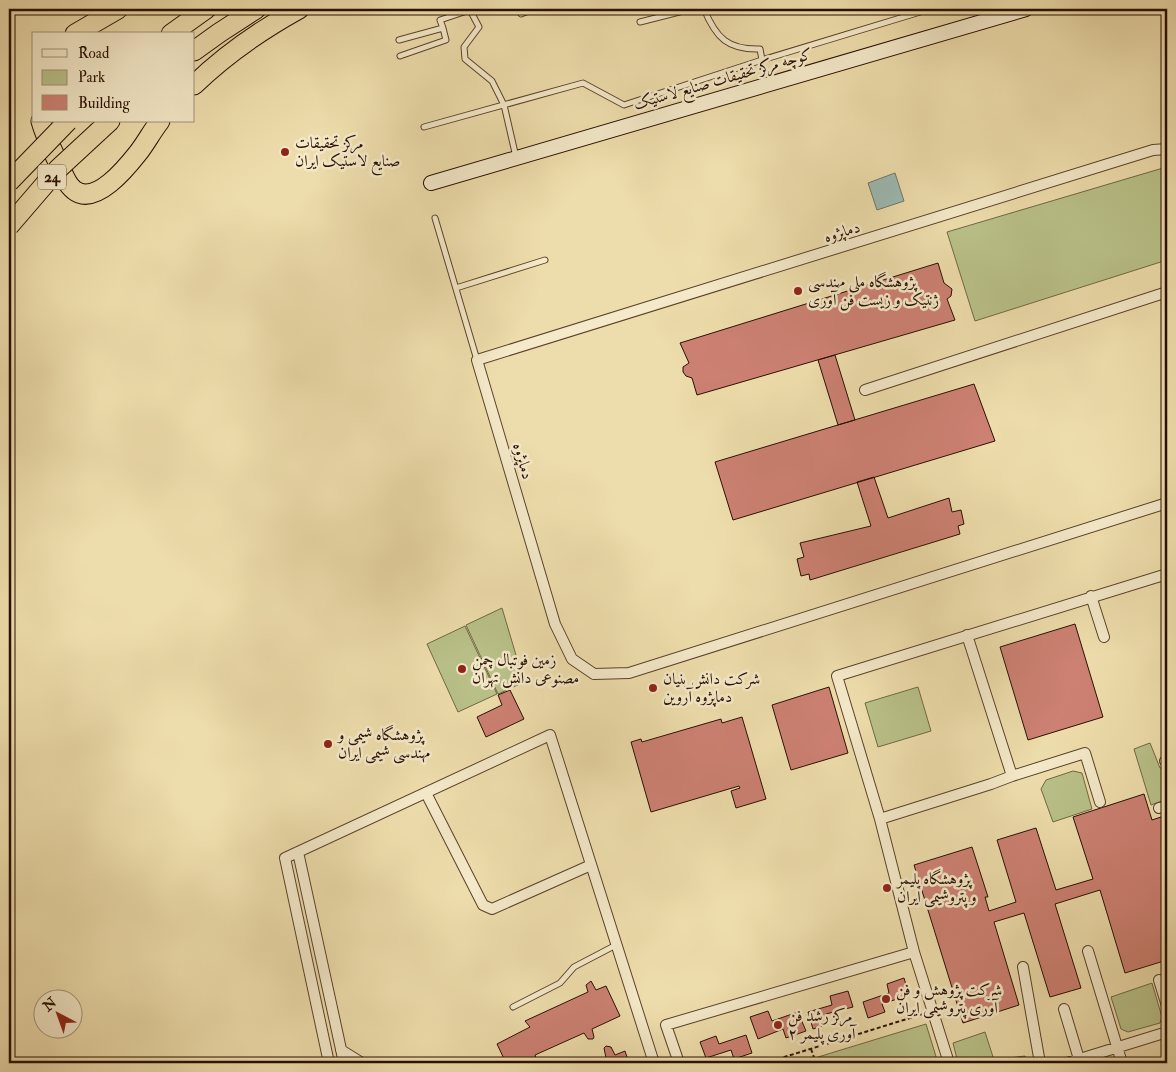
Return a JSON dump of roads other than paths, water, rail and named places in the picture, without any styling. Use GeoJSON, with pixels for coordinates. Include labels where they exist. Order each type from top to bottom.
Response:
{"type":"FeatureCollection","features":[{"type":"Feature","properties":{"kind":"highway"},"geometry":{"type":"LineString","coordinates":[[78,32],[118,9]]}},
{"type":"Feature","properties":{"kind":"highway"},"geometry":{"type":"LineString","coordinates":[[174,32],[206,9]]}},
{"type":"Feature","properties":{"kind":"highway"},"geometry":{"type":"LineString","coordinates":[[195,50],[256,9]]}},
{"type":"Feature","properties":{"kind":"highway"},"geometry":{"type":"LineString","coordinates":[[195,84],[209,70],[243,44],[299,9]]}},
{"type":"Feature","properties":{"kind":"highway"},"geometry":{"type":"LineString","coordinates":[[40,122],[68,183],[76,192],[84,195],[98,191],[116,178],[138,152],[159,122]]}},
{"type":"Feature","properties":{"kind":"highway","name":"24"},"geometry":{"type":"LineString","coordinates":[[9,182],[67,122]]}},
{"type":"Feature","properties":{"kind":"highway","name":"24"},"geometry":{"type":"LineString","coordinates":[[9,226],[58,169],[104,126]]}},
{"type":"Feature","properties":{"kind":"street","name":"کوچه مرکز تحقیقات صنایع لاستیک"},"geometry":{"type":"LineString","coordinates":[[431,183],[1026,9]]}},
{"type":"Feature","properties":{"kind":"street","name":"دماپژوه"},"geometry":{"type":"LineString","coordinates":[[1167,149],[1144,153],[477,360],[555,624],[572,659],[594,674],[629,673],[1167,503]]}},
{"type":"Feature","properties":{"kind":"street"},"geometry":{"type":"LineString","coordinates":[[865,390],[1167,292]]}},
{"type":"Feature","properties":{"kind":"street"},"geometry":{"type":"LineString","coordinates":[[949,1063],[914,952],[880,819],[837,676],[1090,596],[1166,577]]}},
{"type":"Feature","properties":{"kind":"street"},"geometry":{"type":"LineString","coordinates":[[1090,596],[1104,637]]}},
{"type":"Feature","properties":{"kind":"street"},"geometry":{"type":"LineString","coordinates":[[967,635],[1012,776]]}},
{"type":"Feature","properties":{"kind":"street"},"geometry":{"type":"LineString","coordinates":[[329,1063],[285,858],[550,735],[654,1063]]}},
{"type":"Feature","properties":{"kind":"street"},"geometry":{"type":"LineString","coordinates":[[880,819],[1084,753],[1100,802]]}},
{"type":"Feature","properties":{"kind":"street"},"geometry":{"type":"LineString","coordinates":[[426,793],[483,905],[492,909],[591,865]]}},
{"type":"Feature","properties":{"kind":"street"},"geometry":{"type":"LineString","coordinates":[[298,852],[344,1063]]}},
{"type":"Feature","properties":{"kind":"street"},"geometry":{"type":"LineString","coordinates":[[679,1063],[666,1025],[914,952]]}},
{"type":"Feature","properties":{"kind":"street"},"geometry":{"type":"LineString","coordinates":[[1088,952],[1122,1063]]}},
{"type":"Feature","properties":{"kind":"street"},"geometry":{"type":"LineString","coordinates":[[1023,967],[1040,1063]]}},
{"type":"Feature","properties":{"kind":"street"},"geometry":{"type":"LineString","coordinates":[[1159,980],[1167,1006]]}},
{"type":"Feature","properties":{"kind":"street"},"geometry":{"type":"LineString","coordinates":[[1064,1009],[1079,1059]]}},
{"type":"Feature","properties":{"kind":"street"},"geometry":{"type":"LineString","coordinates":[[1067,1063],[1167,1032]]}},
{"type":"Feature","properties":{"kind":"street"},"geometry":{"type":"LineString","coordinates":[[342,1050],[362,1063]]}},
{"type":"Feature","properties":{"kind":"lane"},"geometry":{"type":"LineString","coordinates":[[518,9],[521,14],[534,9]]}},
{"type":"Feature","properties":{"kind":"lane"},"geometry":{"type":"LineString","coordinates":[[640,22],[690,9]]}},
{"type":"Feature","properties":{"kind":"lane"},"geometry":{"type":"LineString","coordinates":[[704,9],[710,25],[726,43],[744,50],[760,49],[762,60]]}},
{"type":"Feature","properties":{"kind":"lane"},"geometry":{"type":"LineString","coordinates":[[424,127],[583,83],[624,104],[930,9]]}},
{"type":"Feature","properties":{"kind":"lane"},"geometry":{"type":"LineString","coordinates":[[400,56],[446,40],[440,20],[472,10],[479,27],[464,47],[465,59],[492,82],[504,105],[516,158]]}},
{"type":"Feature","properties":{"kind":"lane"},"geometry":{"type":"LineString","coordinates":[[399,40],[443,28]]}},
{"type":"Feature","properties":{"kind":"lane"},"geometry":{"type":"LineString","coordinates":[[435,218],[477,360]]}},
{"type":"Feature","properties":{"kind":"lane"},"geometry":{"type":"LineString","coordinates":[[456,288],[545,260]]}},
{"type":"Feature","properties":{"kind":"lane"},"geometry":{"type":"LineString","coordinates":[[513,1008],[560,983],[574,967],[617,945]]}},
{"type":"Feature","properties":{"kind":"water"},"geometry":{"type":"Polygon","coordinates":[[[895,173],[904,201],[877,210],[868,183],[895,173]]]}},
{"type":"Feature","properties":{"kind":"place","name":"مرکز تحقیقات صنایع لاستیک ایران"},"geometry":{"type":"Point","coordinates":[285,152]}},
{"type":"Feature","properties":{"kind":"place","name":"پژوهشگاه ملی مهندسی ژنتیک و زیست فن آوری"},"geometry":{"type":"Point","coordinates":[798,291]}},
{"type":"Feature","properties":{"kind":"place","name":"زمین فوتبال چمن مصنوعی دانش تهران"},"geometry":{"type":"Point","coordinates":[462,669]}},
{"type":"Feature","properties":{"kind":"place","name":"شرکت دانش بنیان دماپژوه آروین"},"geometry":{"type":"Point","coordinates":[653,688]}},
{"type":"Feature","properties":{"kind":"place","name":"پژوهشگاه شیمی و مهندسی شیمی ایران"},"geometry":{"type":"Point","coordinates":[328,744]}},
{"type":"Feature","properties":{"kind":"place","name":"پژوهشگاه پلیمر و پتروشیمی ایران"},"geometry":{"type":"Point","coordinates":[887,888]}},
{"type":"Feature","properties":{"kind":"place","name":"شرکت پژوهش و فن آوری پتروشیمی ایران"},"geometry":{"type":"Point","coordinates":[886,999]}},
{"type":"Feature","properties":{"kind":"place","name":"مرکز رشد فن آوری پلیمر ۲"},"geometry":{"type":"Point","coordinates":[778,1025]}}]}
